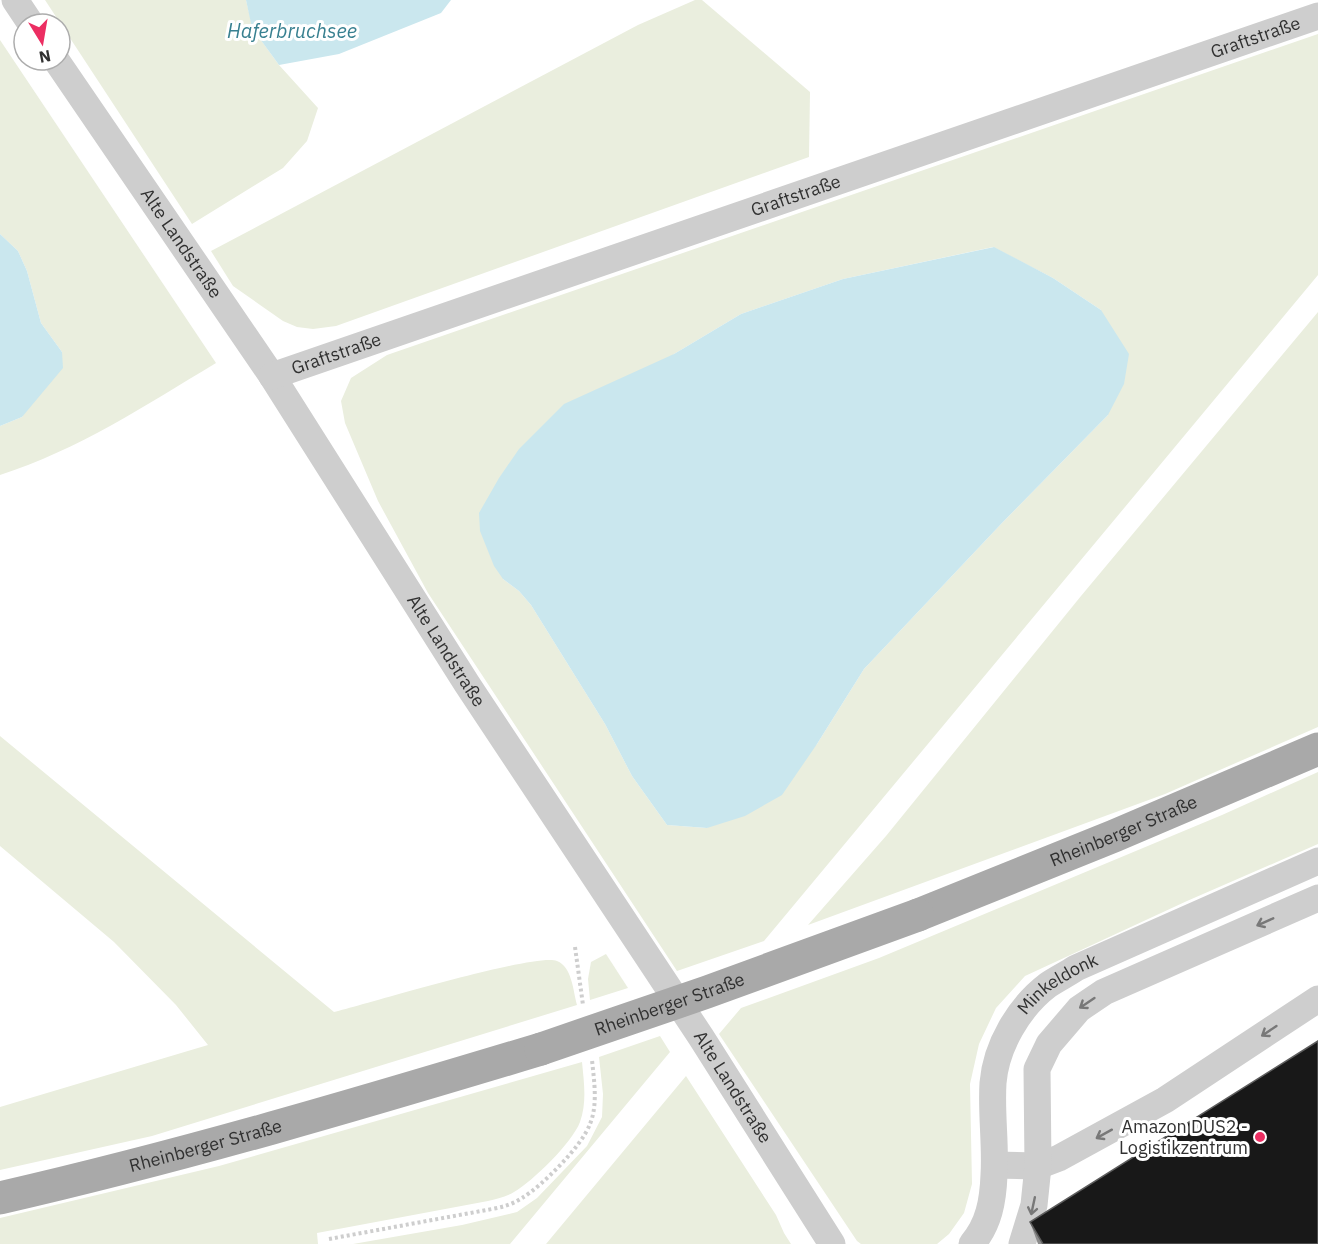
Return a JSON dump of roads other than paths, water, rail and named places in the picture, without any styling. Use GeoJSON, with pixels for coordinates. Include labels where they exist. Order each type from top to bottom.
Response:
{"type":"FeatureCollection","features":[{"type":"Feature","properties":{"kind":"main road","name":"Rheinberger Straße"},"geometry":{"type":"LineString","coordinates":[[0,1198],[108,1173],[297,1122],[541,1049],[707,992],[918,915],[1114,836],[1318,749]]}},
{"type":"Feature","properties":{"kind":"street","name":"Graftstraße"},"geometry":{"type":"LineString","coordinates":[[272,376],[1318,16]]}},
{"type":"Feature","properties":{"kind":"street","name":"Alte Landstraße"},"geometry":{"type":"LineString","coordinates":[[64,72],[272,376],[467,684],[701,1037],[832,1244]]}},
{"type":"Feature","properties":{"kind":"street","name":"Minkeldonk"},"geometry":{"type":"LineString","coordinates":[[972,1244],[979,1235],[993,1200],[993,1080],[1010,1030],[1023,1009],[1047,986],[1076,968],[1318,861]]}},
{"type":"Feature","properties":{"kind":"street"},"geometry":{"type":"LineString","coordinates":[[1022,1244],[1034,1205],[1038,1166],[1037,1069],[1049,1044],[1079,1008],[1104,992],[1318,898]]}},
{"type":"Feature","properties":{"kind":"street"},"geometry":{"type":"LineString","coordinates":[[994,1165],[1038,1166],[1059,1158],[1165,1100],[1318,999]]}},
{"type":"Feature","properties":{"kind":"water","name":"Haferbruchsee"},"geometry":{"type":"Polygon","coordinates":[[[246,0],[451,0],[441,13],[339,54],[279,65],[252,28],[246,0]]]}},
{"type":"Feature","properties":{"kind":"water"},"geometry":{"type":"Polygon","coordinates":[[[0,234],[18,251],[27,271],[41,323],[62,352],[63,368],[22,417],[0,426],[0,234]]]}},
{"type":"Feature","properties":{"kind":"water"},"geometry":{"type":"Polygon","coordinates":[[[994,247],[1053,278],[1101,310],[1129,354],[1124,384],[1108,415],[864,669],[782,795],[745,816],[707,828],[667,825],[632,776],[605,724],[531,605],[519,591],[503,579],[494,566],[480,531],[479,513],[519,449],[564,404],[674,354],[741,314],[843,279],[994,247]]]}},
{"type":"Feature","properties":{"kind":"place","name":"Amazon DUS2 - Logistikzentrum"},"geometry":{"type":"Point","coordinates":[1260,1137]}}]}
